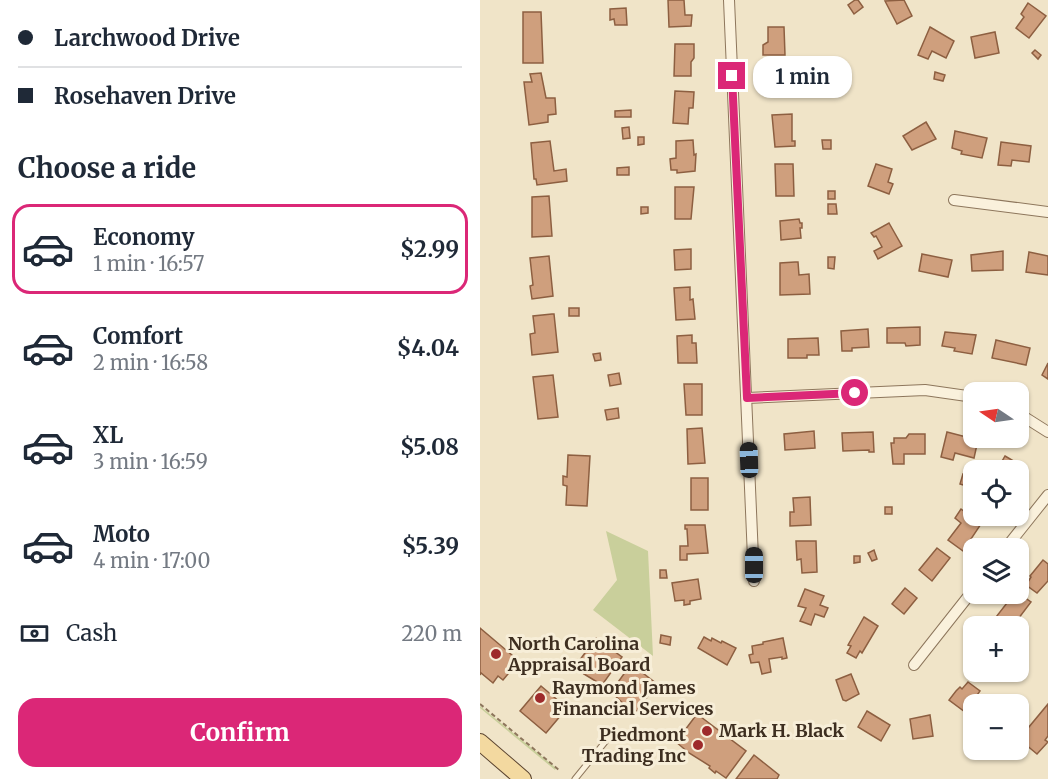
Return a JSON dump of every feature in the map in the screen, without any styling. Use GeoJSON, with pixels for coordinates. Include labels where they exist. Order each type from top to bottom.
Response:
{"type":"FeatureCollection","features":[{"type":"Feature","properties":{"kind":"main road"},"geometry":{"type":"LineString","coordinates":[[480,742],[523,779]]}},
{"type":"Feature","properties":{"kind":"street"},"geometry":{"type":"LineString","coordinates":[[729,0],[754,581]]}},
{"type":"Feature","properties":{"kind":"street"},"geometry":{"type":"LineString","coordinates":[[954,200],[1048,213]]}},
{"type":"Feature","properties":{"kind":"street"},"geometry":{"type":"LineString","coordinates":[[747,398],[925,390],[963,395]]}},
{"type":"Feature","properties":{"kind":"street"},"geometry":{"type":"LineString","coordinates":[[1029,421],[1048,432]]}},
{"type":"Feature","properties":{"kind":"street"},"geometry":{"type":"LineString","coordinates":[[1014,538],[1048,495]]}},
{"type":"Feature","properties":{"kind":"street"},"geometry":{"type":"LineString","coordinates":[[914,665],[963,603]]}},
{"type":"Feature","properties":{"kind":"lane"},"geometry":{"type":"LineString","coordinates":[[575,779],[614,731]]}},
{"type":"Feature","properties":{"kind":"path"},"geometry":{"type":"LineString","coordinates":[[480,704],[559,770]]}},
{"type":"Feature","properties":{"kind":"green space"},"geometry":{"type":"Polygon","coordinates":[[[606,531],[648,551],[653,656],[593,610],[617,580],[606,531]]]}},
{"type":"Feature","properties":{"kind":"green space"},"geometry":{"type":"Polygon","coordinates":[[[480,706],[556,768],[555,770],[480,708],[480,706]]]}},
{"type":"Feature","properties":{"kind":"building"},"geometry":{"type":"Polygon","coordinates":[[[668,0],[684,0],[685,15],[692,15],[691,26],[669,27],[668,0]]]}},
{"type":"Feature","properties":{"kind":"building"},"geometry":{"type":"Polygon","coordinates":[[[858,0],[863,7],[854,14],[848,5],[858,0]]]}},
{"type":"Feature","properties":{"kind":"building"},"geometry":{"type":"Polygon","coordinates":[[[904,0],[912,16],[897,24],[885,1],[904,0]]]}},
{"type":"Feature","properties":{"kind":"building"},"geometry":{"type":"Polygon","coordinates":[[[1028,3],[1046,16],[1029,38],[1016,28],[1024,17],[1021,14],[1028,3]]]}},
{"type":"Feature","properties":{"kind":"building"},"geometry":{"type":"Polygon","coordinates":[[[626,8],[627,25],[615,25],[614,19],[610,20],[610,9],[626,8]]]}},
{"type":"Feature","properties":{"kind":"building"},"geometry":{"type":"Polygon","coordinates":[[[523,12],[541,12],[543,63],[523,63],[523,12]]]}},
{"type":"Feature","properties":{"kind":"building"},"geometry":{"type":"Polygon","coordinates":[[[768,27],[784,27],[785,55],[763,55],[763,45],[768,42],[768,27]]]}},
{"type":"Feature","properties":{"kind":"building"},"geometry":{"type":"Polygon","coordinates":[[[930,27],[954,41],[946,58],[932,51],[928,59],[918,55],[930,27]]]}},
{"type":"Feature","properties":{"kind":"building"},"geometry":{"type":"Polygon","coordinates":[[[995,32],[999,53],[975,58],[971,37],[995,32]]]}},
{"type":"Feature","properties":{"kind":"building"},"geometry":{"type":"Polygon","coordinates":[[[675,44],[694,44],[691,76],[674,76],[675,44]]]}},
{"type":"Feature","properties":{"kind":"building"},"geometry":{"type":"Polygon","coordinates":[[[1035,50],[1041,55],[1038,59],[1032,53],[1035,50]]]}},
{"type":"Feature","properties":{"kind":"building"},"geometry":{"type":"Polygon","coordinates":[[[935,72],[945,75],[943,81],[934,79],[935,72]]]}},
{"type":"Feature","properties":{"kind":"building"},"geometry":{"type":"Polygon","coordinates":[[[541,73],[546,98],[555,98],[556,114],[548,115],[548,122],[529,125],[524,82],[532,82],[530,74],[541,73]]]}},
{"type":"Feature","properties":{"kind":"building"},"geometry":{"type":"Polygon","coordinates":[[[772,74],[788,74],[789,94],[773,94],[772,74]]]}},
{"type":"Feature","properties":{"kind":"building"},"geometry":{"type":"Polygon","coordinates":[[[675,91],[694,92],[693,108],[689,108],[688,124],[673,123],[675,91]]]}},
{"type":"Feature","properties":{"kind":"building"},"geometry":{"type":"Polygon","coordinates":[[[631,110],[631,117],[615,117],[615,111],[631,110]]]}},
{"type":"Feature","properties":{"kind":"building"},"geometry":{"type":"Polygon","coordinates":[[[792,114],[792,141],[795,141],[795,146],[775,147],[772,115],[792,114]]]}},
{"type":"Feature","properties":{"kind":"building"},"geometry":{"type":"Polygon","coordinates":[[[926,122],[936,139],[912,150],[903,136],[926,122]]]}},
{"type":"Feature","properties":{"kind":"building"},"geometry":{"type":"Polygon","coordinates":[[[629,127],[630,138],[623,139],[622,128],[629,127]]]}},
{"type":"Feature","properties":{"kind":"building"},"geometry":{"type":"Polygon","coordinates":[[[955,131],[987,138],[982,158],[961,154],[962,151],[952,148],[955,131]]]}},
{"type":"Feature","properties":{"kind":"building"},"geometry":{"type":"Polygon","coordinates":[[[638,137],[644,137],[644,144],[638,145],[638,137]]]}},
{"type":"Feature","properties":{"kind":"building"},"geometry":{"type":"Polygon","coordinates":[[[693,140],[694,155],[696,154],[695,171],[677,173],[677,170],[671,170],[670,159],[676,158],[676,141],[693,140]]]}},
{"type":"Feature","properties":{"kind":"building"},"geometry":{"type":"Polygon","coordinates":[[[822,140],[831,140],[831,149],[823,149],[822,140]]]}},
{"type":"Feature","properties":{"kind":"building"},"geometry":{"type":"Polygon","coordinates":[[[550,141],[554,171],[566,169],[567,181],[537,185],[534,179],[531,143],[550,141]]]}},
{"type":"Feature","properties":{"kind":"building"},"geometry":{"type":"Polygon","coordinates":[[[1001,142],[1031,146],[1029,162],[1012,160],[1011,166],[998,165],[1001,142]]]}},
{"type":"Feature","properties":{"kind":"building"},"geometry":{"type":"Polygon","coordinates":[[[775,164],[793,164],[794,196],[776,196],[775,164]]]}},
{"type":"Feature","properties":{"kind":"building"},"geometry":{"type":"Polygon","coordinates":[[[876,164],[892,169],[888,182],[893,184],[889,194],[868,186],[876,164]]]}},
{"type":"Feature","properties":{"kind":"building"},"geometry":{"type":"Polygon","coordinates":[[[629,167],[629,175],[617,175],[617,168],[629,167]]]}},
{"type":"Feature","properties":{"kind":"building"},"geometry":{"type":"Polygon","coordinates":[[[675,187],[694,187],[691,219],[675,219],[675,187]]]}},
{"type":"Feature","properties":{"kind":"building"},"geometry":{"type":"Polygon","coordinates":[[[828,191],[835,191],[835,199],[828,199],[828,191]]]}},
{"type":"Feature","properties":{"kind":"building"},"geometry":{"type":"Polygon","coordinates":[[[549,196],[552,236],[532,237],[532,197],[549,196]]]}},
{"type":"Feature","properties":{"kind":"building"},"geometry":{"type":"Polygon","coordinates":[[[828,204],[836,204],[837,214],[828,214],[828,204]]]}},
{"type":"Feature","properties":{"kind":"building"},"geometry":{"type":"Polygon","coordinates":[[[641,207],[648,207],[648,213],[641,214],[641,207]]]}},
{"type":"Feature","properties":{"kind":"building"},"geometry":{"type":"Polygon","coordinates":[[[799,219],[802,223],[801,238],[781,240],[780,221],[799,219]]]}},
{"type":"Feature","properties":{"kind":"building"},"geometry":{"type":"Polygon","coordinates":[[[889,223],[902,246],[878,259],[874,251],[882,247],[876,236],[874,237],[871,233],[889,223]]]}},
{"type":"Feature","properties":{"kind":"building"},"geometry":{"type":"Polygon","coordinates":[[[691,249],[691,269],[675,270],[674,250],[691,249]]]}},
{"type":"Feature","properties":{"kind":"building"},"geometry":{"type":"Polygon","coordinates":[[[1003,251],[1003,270],[972,271],[971,255],[1003,251]]]}},
{"type":"Feature","properties":{"kind":"building"},"geometry":{"type":"Polygon","coordinates":[[[1029,252],[1048,256],[1048,275],[1026,272],[1029,252]]]}},
{"type":"Feature","properties":{"kind":"building"},"geometry":{"type":"Polygon","coordinates":[[[922,254],[952,260],[948,277],[919,271],[922,254]]]}},
{"type":"Feature","properties":{"kind":"building"},"geometry":{"type":"Polygon","coordinates":[[[549,256],[553,296],[532,299],[530,258],[549,256]]]}},
{"type":"Feature","properties":{"kind":"building"},"geometry":{"type":"Polygon","coordinates":[[[828,257],[835,257],[834,269],[828,268],[828,257]]]}},
{"type":"Feature","properties":{"kind":"building"},"geometry":{"type":"Polygon","coordinates":[[[798,262],[799,275],[809,274],[810,294],[780,295],[780,263],[798,262]]]}},
{"type":"Feature","properties":{"kind":"building"},"geometry":{"type":"Polygon","coordinates":[[[690,287],[690,300],[693,299],[695,319],[676,320],[674,288],[690,287]]]}},
{"type":"Feature","properties":{"kind":"building"},"geometry":{"type":"Polygon","coordinates":[[[569,308],[579,308],[579,316],[569,316],[569,308]]]}},
{"type":"Feature","properties":{"kind":"building"},"geometry":{"type":"Polygon","coordinates":[[[554,314],[558,352],[532,355],[530,334],[535,333],[533,316],[554,314]]]}},
{"type":"Feature","properties":{"kind":"building"},"geometry":{"type":"Polygon","coordinates":[[[920,327],[920,345],[906,346],[905,343],[887,343],[887,328],[920,327]]]}},
{"type":"Feature","properties":{"kind":"building"},"geometry":{"type":"Polygon","coordinates":[[[868,329],[869,347],[842,351],[841,331],[868,329]]]}},
{"type":"Feature","properties":{"kind":"building"},"geometry":{"type":"Polygon","coordinates":[[[945,332],[976,335],[972,354],[942,346],[945,332]]]}},
{"type":"Feature","properties":{"kind":"building"},"geometry":{"type":"Polygon","coordinates":[[[692,335],[692,343],[696,343],[697,363],[678,363],[677,336],[692,335]]]}},
{"type":"Feature","properties":{"kind":"building"},"geometry":{"type":"Polygon","coordinates":[[[818,338],[819,355],[807,355],[807,358],[788,358],[788,339],[818,338]]]}},
{"type":"Feature","properties":{"kind":"building"},"geometry":{"type":"Polygon","coordinates":[[[996,340],[1030,348],[1026,365],[992,358],[996,340]]]}},
{"type":"Feature","properties":{"kind":"building"},"geometry":{"type":"Polygon","coordinates":[[[600,353],[601,360],[595,361],[593,354],[600,353]]]}},
{"type":"Feature","properties":{"kind":"building"},"geometry":{"type":"Polygon","coordinates":[[[1048,363],[1048,379],[1042,375],[1048,363]]]}},
{"type":"Feature","properties":{"kind":"building"},"geometry":{"type":"Polygon","coordinates":[[[619,373],[621,384],[610,386],[608,375],[619,373]]]}},
{"type":"Feature","properties":{"kind":"building"},"geometry":{"type":"Polygon","coordinates":[[[553,375],[558,417],[538,419],[533,377],[553,375]]]}},
{"type":"Feature","properties":{"kind":"building"},"geometry":{"type":"Polygon","coordinates":[[[684,384],[702,384],[702,415],[686,415],[684,384]]]}},
{"type":"Feature","properties":{"kind":"building"},"geometry":{"type":"Polygon","coordinates":[[[618,408],[619,418],[607,420],[605,410],[618,408]]]}},
{"type":"Feature","properties":{"kind":"building"},"geometry":{"type":"Polygon","coordinates":[[[702,428],[705,463],[688,464],[687,429],[702,428]]]}},
{"type":"Feature","properties":{"kind":"building"},"geometry":{"type":"Polygon","coordinates":[[[814,431],[815,448],[785,450],[784,434],[814,431]]]}},
{"type":"Feature","properties":{"kind":"building"},"geometry":{"type":"Polygon","coordinates":[[[873,432],[874,452],[869,452],[869,450],[843,451],[842,433],[873,432]]]}},
{"type":"Feature","properties":{"kind":"building"},"geometry":{"type":"Polygon","coordinates":[[[947,432],[963,436],[963,448],[976,448],[974,458],[955,453],[953,460],[941,457],[947,432]]]}},
{"type":"Feature","properties":{"kind":"building"},"geometry":{"type":"Polygon","coordinates":[[[909,434],[925,434],[925,454],[904,454],[904,464],[893,464],[891,443],[894,443],[894,438],[906,438],[909,434]]]}},
{"type":"Feature","properties":{"kind":"building"},"geometry":{"type":"Polygon","coordinates":[[[568,455],[590,456],[587,506],[566,505],[567,486],[563,485],[563,476],[567,477],[568,455]]]}},
{"type":"Feature","properties":{"kind":"building"},"geometry":{"type":"Polygon","coordinates":[[[691,478],[708,478],[708,510],[691,510],[691,478]]]}},
{"type":"Feature","properties":{"kind":"building"},"geometry":{"type":"Polygon","coordinates":[[[810,497],[811,525],[790,526],[790,512],[794,512],[793,498],[810,497]]]}},
{"type":"Feature","properties":{"kind":"building"},"geometry":{"type":"Polygon","coordinates":[[[885,507],[892,507],[892,514],[885,514],[885,507]]]}},
{"type":"Feature","properties":{"kind":"building"},"geometry":{"type":"Polygon","coordinates":[[[961,509],[963,510],[963,526],[980,526],[972,538],[963,538],[963,551],[948,540],[961,523],[955,518],[961,509]]]}},
{"type":"Feature","properties":{"kind":"building"},"geometry":{"type":"Polygon","coordinates":[[[685,525],[705,525],[708,553],[687,554],[687,560],[680,560],[680,546],[688,546],[685,525]]]}},
{"type":"Feature","properties":{"kind":"building"},"geometry":{"type":"Polygon","coordinates":[[[796,541],[816,541],[817,572],[802,573],[801,559],[797,560],[796,541]]]}},
{"type":"Feature","properties":{"kind":"building"},"geometry":{"type":"Polygon","coordinates":[[[937,548],[950,558],[932,581],[919,570],[937,548]]]}},
{"type":"Feature","properties":{"kind":"building"},"geometry":{"type":"Polygon","coordinates":[[[874,550],[877,559],[872,561],[868,553],[874,550]]]}},
{"type":"Feature","properties":{"kind":"building"},"geometry":{"type":"Polygon","coordinates":[[[854,556],[860,556],[860,562],[854,563],[854,556]]]}},
{"type":"Feature","properties":{"kind":"building"},"geometry":{"type":"Polygon","coordinates":[[[1043,560],[1048,564],[1048,581],[1037,593],[1029,587],[1030,576],[1043,560]]]}},
{"type":"Feature","properties":{"kind":"building"},"geometry":{"type":"Polygon","coordinates":[[[660,570],[666,570],[667,578],[660,578],[660,570]]]}},
{"type":"Feature","properties":{"kind":"building"},"geometry":{"type":"Polygon","coordinates":[[[698,579],[701,599],[684,605],[684,600],[675,601],[672,583],[698,579]]]}},
{"type":"Feature","properties":{"kind":"building"},"geometry":{"type":"Polygon","coordinates":[[[905,588],[917,598],[904,614],[892,604],[905,588]]]}},
{"type":"Feature","properties":{"kind":"building"},"geometry":{"type":"Polygon","coordinates":[[[805,589],[824,596],[820,605],[828,608],[824,617],[815,614],[811,625],[800,621],[806,608],[798,606],[805,589]]]}},
{"type":"Feature","properties":{"kind":"building"},"geometry":{"type":"Polygon","coordinates":[[[1029,601],[1031,602],[1020,616],[997,616],[1006,604],[1029,604],[1029,601]]]}},
{"type":"Feature","properties":{"kind":"building"},"geometry":{"type":"Polygon","coordinates":[[[864,617],[878,626],[862,653],[860,651],[856,658],[847,653],[851,646],[848,645],[864,617]]]}},
{"type":"Feature","properties":{"kind":"building","name":"North Carolina Appraisal Board"},"geometry":{"type":"Polygon","coordinates":[[[480,628],[519,661],[503,680],[498,676],[493,683],[481,673],[480,675],[480,628]]]}},
{"type":"Feature","properties":{"kind":"building"},"geometry":{"type":"Polygon","coordinates":[[[661,635],[671,637],[670,645],[660,643],[661,635]]]}},
{"type":"Feature","properties":{"kind":"building"},"geometry":{"type":"Polygon","coordinates":[[[704,637],[711,641],[712,638],[721,643],[722,641],[736,648],[727,665],[698,648],[704,637]]]}},
{"type":"Feature","properties":{"kind":"building"},"geometry":{"type":"Polygon","coordinates":[[[596,638],[622,657],[602,685],[584,674],[586,672],[576,665],[596,638]]]}},
{"type":"Feature","properties":{"kind":"building"},"geometry":{"type":"Polygon","coordinates":[[[783,638],[787,658],[769,659],[771,672],[762,674],[759,662],[751,663],[749,655],[753,654],[752,646],[783,638]]]}},
{"type":"Feature","properties":{"kind":"building"},"geometry":{"type":"Polygon","coordinates":[[[631,664],[657,684],[637,711],[627,704],[626,706],[611,692],[631,664]]]}},
{"type":"Feature","properties":{"kind":"building"},"geometry":{"type":"Polygon","coordinates":[[[851,674],[859,694],[846,701],[843,700],[836,680],[851,674]]]}},
{"type":"Feature","properties":{"kind":"building"},"geometry":{"type":"Polygon","coordinates":[[[968,682],[980,691],[978,694],[963,694],[963,710],[949,700],[960,687],[962,689],[968,682]]]}},
{"type":"Feature","properties":{"kind":"building"},"geometry":{"type":"Polygon","coordinates":[[[541,686],[567,708],[546,733],[520,711],[541,686]]]}},
{"type":"Feature","properties":{"kind":"building"},"geometry":{"type":"Polygon","coordinates":[[[1048,704],[1048,736],[1045,740],[1048,742],[1037,754],[1029,747],[1029,727],[1048,704]]]}},
{"type":"Feature","properties":{"kind":"building"},"geometry":{"type":"Polygon","coordinates":[[[867,711],[890,725],[881,741],[858,727],[867,711]]]}},
{"type":"Feature","properties":{"kind":"building"},"geometry":{"type":"Polygon","coordinates":[[[697,714],[746,751],[726,778],[716,771],[715,773],[709,768],[710,766],[676,742],[697,714]]]}},
{"type":"Feature","properties":{"kind":"building"},"geometry":{"type":"Polygon","coordinates":[[[930,715],[933,736],[913,739],[910,719],[930,715]]]}},
{"type":"Feature","properties":{"kind":"building"},"geometry":{"type":"Polygon","coordinates":[[[754,755],[779,775],[777,779],[736,779],[754,755]]]}},
{"type":"Feature","properties":{"kind":"place","name":"North Carolina Appraisal Board"},"geometry":{"type":"Point","coordinates":[496,654]}},
{"type":"Feature","properties":{"kind":"place","name":"Raymond James Financial Services"},"geometry":{"type":"Point","coordinates":[540,698]}},
{"type":"Feature","properties":{"kind":"place","name":"Mark H. Black"},"geometry":{"type":"Point","coordinates":[707,731]}},
{"type":"Feature","properties":{"kind":"place","name":"Piedmont Trading Inc"},"geometry":{"type":"Point","coordinates":[698,745]}},
{"type":"Feature","properties":{"kind":"route"},"geometry":{"type":"LineString","coordinates":[[732,76],[747,398],[855,393]]}}]}
